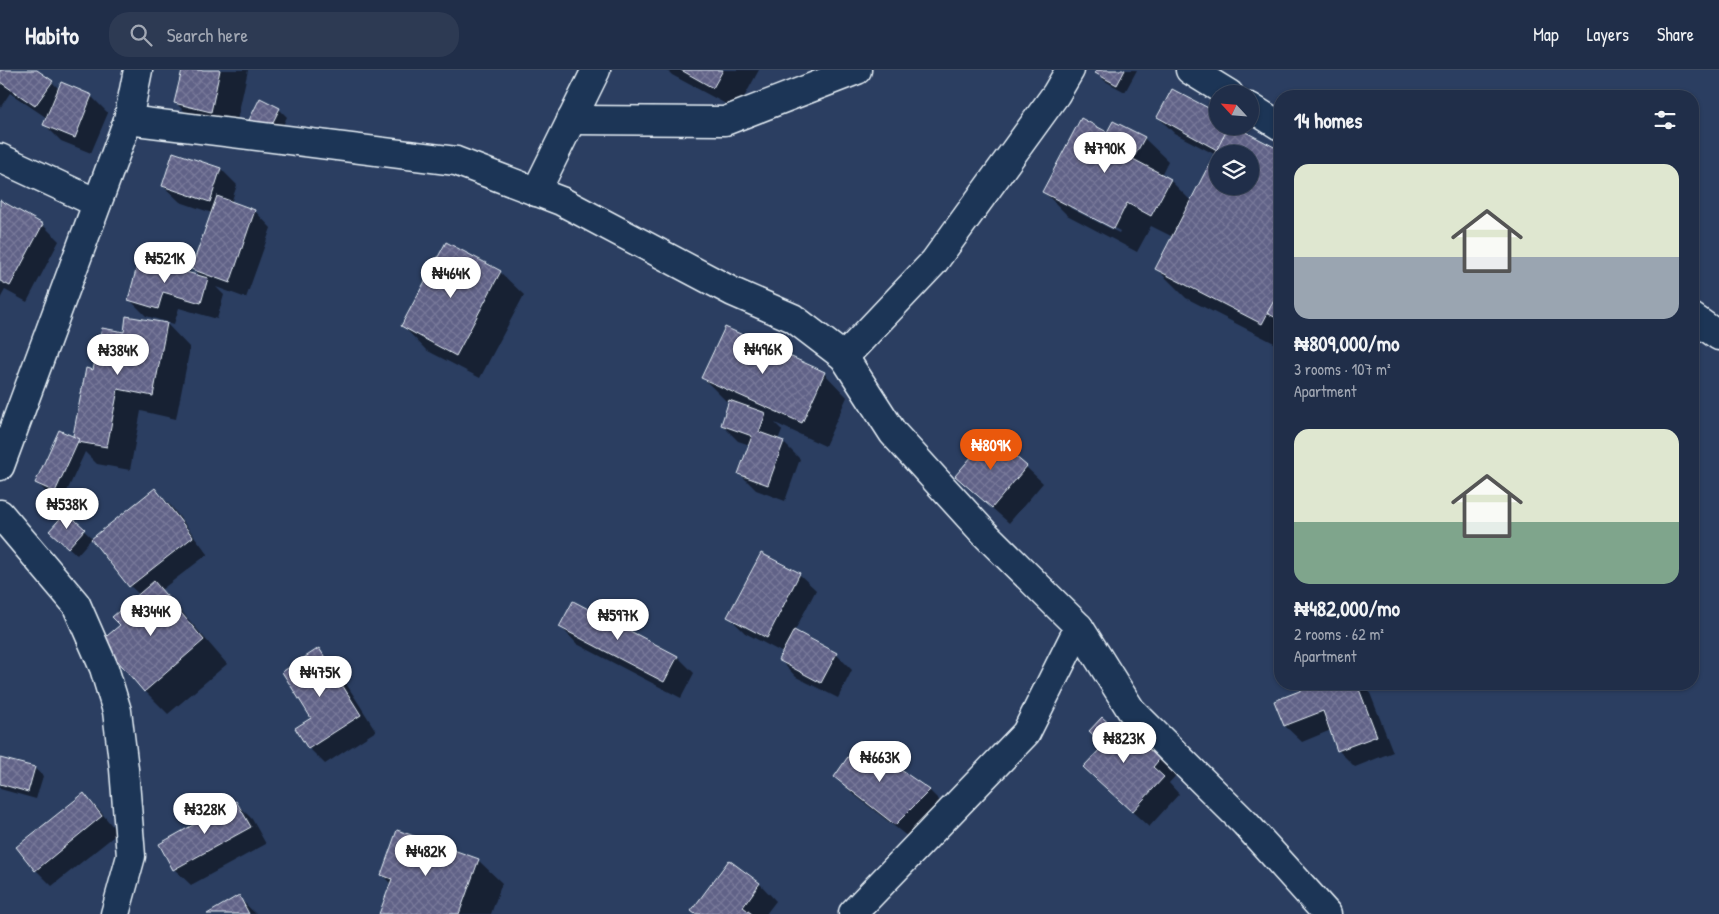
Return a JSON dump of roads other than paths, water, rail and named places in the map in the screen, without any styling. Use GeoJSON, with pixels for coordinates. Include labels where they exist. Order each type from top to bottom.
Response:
{"type":"FeatureCollection","features":[{"type":"Feature","properties":{"kind":"street"},"geometry":{"type":"LineString","coordinates":[[0,466],[128,120],[138,70]]}},
{"type":"Feature","properties":{"kind":"street"},"geometry":{"type":"LineString","coordinates":[[536,192],[596,70]]}},
{"type":"Feature","properties":{"kind":"street"},"geometry":{"type":"LineString","coordinates":[[571,120],[725,121],[857,70]]}},
{"type":"Feature","properties":{"kind":"street"},"geometry":{"type":"LineString","coordinates":[[844,357],[934,262],[1056,94],[1070,70]]}},
{"type":"Feature","properties":{"kind":"street"},"geometry":{"type":"LineString","coordinates":[[1190,70],[1214,85]]}},
{"type":"Feature","properties":{"kind":"street"},"geometry":{"type":"LineString","coordinates":[[1259,113],[1274,122]]}},
{"type":"Feature","properties":{"kind":"street"},"geometry":{"type":"LineString","coordinates":[[128,120],[456,160],[561,201],[733,292],[793,318],[844,357],[893,433],[984,534],[1079,627],[1131,710],[1245,823],[1327,914]]}},
{"type":"Feature","properties":{"kind":"street"},"geometry":{"type":"LineString","coordinates":[[0,158],[97,203]]}},
{"type":"Feature","properties":{"kind":"street"},"geometry":{"type":"LineString","coordinates":[[1699,322],[1719,336]]}},
{"type":"Feature","properties":{"kind":"street"},"geometry":{"type":"LineString","coordinates":[[0,514],[76,604],[104,668],[118,712],[130,856],[115,914]]}},
{"type":"Feature","properties":{"kind":"street"},"geometry":{"type":"LineString","coordinates":[[854,914],[1026,733],[1079,627]]}}]}
